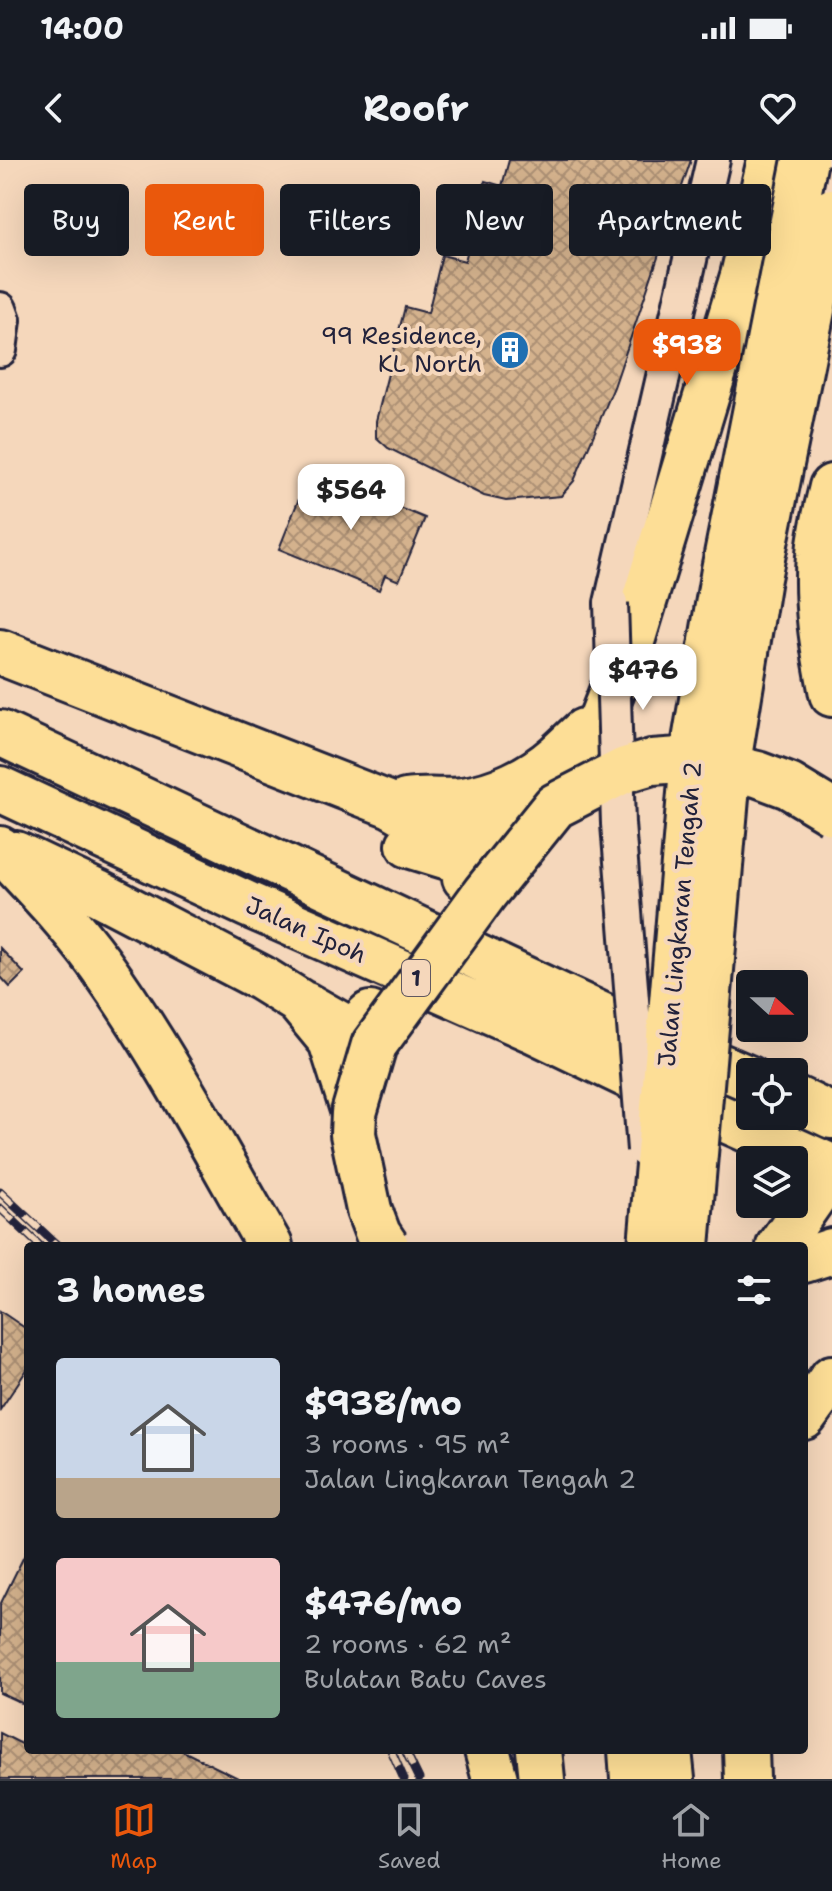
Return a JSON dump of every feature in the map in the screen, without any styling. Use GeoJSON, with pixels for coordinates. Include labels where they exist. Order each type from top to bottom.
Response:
{"type":"FeatureCollection","features":[{"type":"Feature","properties":{"kind":"highway"},"geometry":{"type":"LineString","coordinates":[[354,1113],[374,1045],[485,893],[555,806],[602,717],[632,641],[714,376],[743,276],[770,160]]}},
{"type":"Feature","properties":{"kind":"highway","name":"Jalan Lingkaran Tengah 2"},"geometry":{"type":"LineString","coordinates":[[663,1242],[694,747],[724,570],[805,160]]}},
{"type":"Feature","properties":{"kind":"highway","name":"Jalan Lingkaran Tengah 2"},"geometry":{"type":"LineString","coordinates":[[663,1242],[730,751],[758,578],[832,211]]}},
{"type":"Feature","properties":{"kind":"highway"},"geometry":{"type":"LineString","coordinates":[[830,507],[819,553],[818,600],[821,637],[832,694]]}},
{"type":"Feature","properties":{"kind":"highway"},"geometry":{"type":"LineString","coordinates":[[0,652],[391,805],[427,826],[473,831],[507,828],[625,770],[652,762],[680,760],[703,761],[757,774],[789,786],[832,812]]}},
{"type":"Feature","properties":{"kind":"highway"},"geometry":{"type":"LineString","coordinates":[[391,805],[430,799],[461,800],[514,784],[556,757],[602,717]]}},
{"type":"Feature","properties":{"kind":"highway","name":"Jalan Ipoh"},"geometry":{"type":"LineString","coordinates":[[0,733],[603,1016],[736,1073]]}},
{"type":"Feature","properties":{"kind":"highway"},"geometry":{"type":"LineString","coordinates":[[0,848],[193,942],[348,1029],[356,1027],[370,1014],[465,878],[469,871],[468,863],[396,841],[350,820],[292,766]]}},
{"type":"Feature","properties":{"kind":"highway","name":"Jalan Ipoh"},"geometry":{"type":"LineString","coordinates":[[0,789],[249,905],[517,1022],[832,1169]]}},
{"type":"Feature","properties":{"kind":"highway"},"geometry":{"type":"LineString","coordinates":[[0,848],[54,907],[99,963],[145,1029],[268,1242]]}},
{"type":"Feature","properties":{"kind":"highway"},"geometry":{"type":"LineString","coordinates":[[298,1001],[331,1041],[354,1113],[356,1151],[369,1210],[383,1242]]}},
{"type":"Feature","properties":{"kind":"highway"},"geometry":{"type":"LineString","coordinates":[[808,1105],[832,1116]]}},
{"type":"Feature","properties":{"kind":"highway"},"geometry":{"type":"LineString","coordinates":[[782,1242],[832,1169]]}},
{"type":"Feature","properties":{"kind":"highway"},"geometry":{"type":"LineString","coordinates":[[808,1259],[832,1251]]}},
{"type":"Feature","properties":{"kind":"highway"},"geometry":{"type":"LineString","coordinates":[[808,1411],[832,1378]]}},
{"type":"Feature","properties":{"kind":"highway"},"geometry":{"type":"LineString","coordinates":[[488,1754],[495,1779]]}},
{"type":"Feature","properties":{"kind":"highway"},"geometry":{"type":"LineString","coordinates":[[539,1754],[542,1779]]}},
{"type":"Feature","properties":{"kind":"highway"},"geometry":{"type":"LineString","coordinates":[[631,1754],[633,1779]]}},
{"type":"Feature","properties":{"kind":"highway"},"geometry":{"type":"LineString","coordinates":[[669,1754],[672,1779]]}},
{"type":"Feature","properties":{"kind":"highway"},"geometry":{"type":"LineString","coordinates":[[746,1754],[747,1779]]}},
{"type":"Feature","properties":{"kind":"highway"},"geometry":{"type":"LineString","coordinates":[[773,1779],[774,1754]]}},
{"type":"Feature","properties":{"kind":"street"},"geometry":{"type":"LineString","coordinates":[[663,1242],[618,824],[611,603],[713,160]]}},
{"type":"Feature","properties":{"kind":"street"},"geometry":{"type":"LineString","coordinates":[[0,309],[4,320],[0,350]]}},
{"type":"Feature","properties":{"kind":"building","name":"99 Residence, KL North"},"geometry":{"type":"Polygon","coordinates":[[[509,160],[691,160],[683,184],[569,184],[569,256],[658,256],[614,387],[574,481],[561,496],[506,501],[484,496],[388,448],[376,437],[376,421],[405,307],[428,313],[442,256],[465,261],[466,256],[553,256],[553,184],[503,184],[509,160]]]}},
{"type":"Feature","properties":{"kind":"building"},"geometry":{"type":"Polygon","coordinates":[[[310,471],[425,518],[399,581],[385,575],[379,590],[279,549],[310,471]]]}},
{"type":"Feature","properties":{"kind":"building"},"geometry":{"type":"Polygon","coordinates":[[[0,948],[24,973],[10,987],[0,976],[0,948]]]}},
{"type":"Feature","properties":{"kind":"building"},"geometry":{"type":"Polygon","coordinates":[[[0,1311],[24,1327],[24,1374],[0,1410],[0,1311]]]}},
{"type":"Feature","properties":{"kind":"building"},"geometry":{"type":"Polygon","coordinates":[[[24,1556],[24,1704],[0,1693],[0,1605],[24,1556]]]}},
{"type":"Feature","properties":{"kind":"building"},"geometry":{"type":"Polygon","coordinates":[[[0,1733],[24,1745],[24,1754],[189,1754],[240,1779],[0,1779],[0,1733]]]}},
{"type":"Feature","properties":{"kind":"railway"},"geometry":{"type":"LineString","coordinates":[[0,1192],[54,1242]]}},
{"type":"Feature","properties":{"kind":"railway"},"geometry":{"type":"LineString","coordinates":[[0,1208],[36,1242]]}},
{"type":"Feature","properties":{"kind":"railway"},"geometry":{"type":"LineString","coordinates":[[393,1754],[404,1779]]}},
{"type":"Feature","properties":{"kind":"railway"},"geometry":{"type":"LineString","coordinates":[[407,1754],[419,1779]]}},
{"type":"Feature","properties":{"kind":"place","name":"99 Residence, KL North"},"geometry":{"type":"Point","coordinates":[510,350]}}]}
